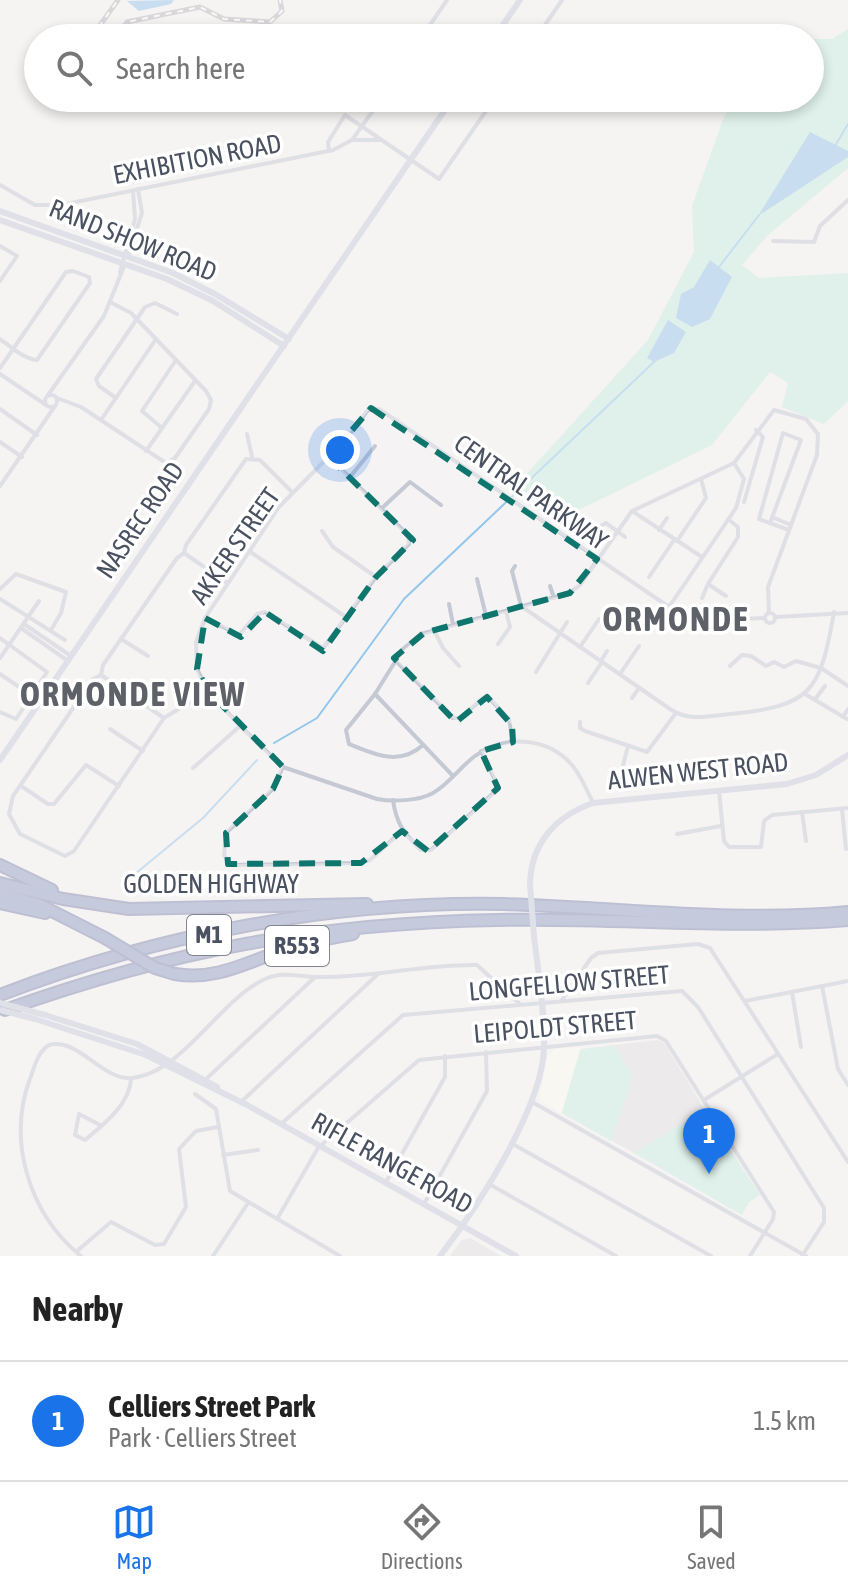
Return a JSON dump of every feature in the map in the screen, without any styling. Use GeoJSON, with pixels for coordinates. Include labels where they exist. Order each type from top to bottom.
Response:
{"type":"FeatureCollection","features":[{"type":"Feature","properties":{"kind":"highway"},"geometry":{"type":"LineString","coordinates":[[0,865],[28,881],[101,906]]}},
{"type":"Feature","properties":{"kind":"highway","name":"GOLDEN HIGHWAY"},"geometry":{"type":"LineString","coordinates":[[0,883],[101,906],[160,910],[424,905]]}},
{"type":"Feature","properties":{"kind":"highway","name":"R553"},"geometry":{"type":"LineString","coordinates":[[0,893],[38,904],[105,938],[146,964],[175,974],[212,975],[296,946],[422,922]]}},
{"type":"Feature","properties":{"kind":"highway"},"geometry":{"type":"LineString","coordinates":[[0,903],[40,912],[92,931]]}},
{"type":"Feature","properties":{"kind":"highway","name":"M1"},"geometry":{"type":"LineString","coordinates":[[0,995],[48,977],[149,948],[293,919],[424,905],[540,905],[709,916],[848,912]]}},
{"type":"Feature","properties":{"kind":"highway","name":"M1"},"geometry":{"type":"LineString","coordinates":[[0,1010],[78,984],[206,949],[323,931],[422,922],[551,920],[707,926],[848,920]]}},
{"type":"Feature","properties":{"kind":"main road"},"geometry":{"type":"LineString","coordinates":[[504,24],[520,0]]}},
{"type":"Feature","properties":{"kind":"main road","name":"NASREC ROAD"},"geometry":{"type":"LineString","coordinates":[[0,757],[444,112]]}},
{"type":"Feature","properties":{"kind":"main road","name":"RAND SHOW ROAD"},"geometry":{"type":"LineString","coordinates":[[0,211],[215,294],[287,338]]}},
{"type":"Feature","properties":{"kind":"main road","name":"RAND SHOW ROAD"},"geometry":{"type":"LineString","coordinates":[[0,220],[125,258],[213,301],[282,345]]}},
{"type":"Feature","properties":{"kind":"main road","name":"ALWEN WEST ROAD"},"geometry":{"type":"LineString","coordinates":[[593,803],[796,782],[824,771],[848,755]]}},
{"type":"Feature","properties":{"kind":"main road"},"geometry":{"type":"LineString","coordinates":[[442,1256],[489,1184],[532,1102],[544,1045],[530,884],[534,856],[545,835],[567,814],[593,803]]}},
{"type":"Feature","properties":{"kind":"main road","name":"RIFLE RANGE ROAD"},"geometry":{"type":"LineString","coordinates":[[0,1003],[126,1040],[516,1256]]}},
{"type":"Feature","properties":{"kind":"main road","name":"RIFLE RANGE ROAD"},"geometry":{"type":"LineString","coordinates":[[0,1010],[168,1063],[205,1080],[243,1103]]}},
{"type":"Feature","properties":{"kind":"main road"},"geometry":{"type":"LineString","coordinates":[[153,1071],[154,1059]]}},
{"type":"Feature","properties":{"kind":"street"},"geometry":{"type":"LineString","coordinates":[[431,24],[447,0]]}},
{"type":"Feature","properties":{"kind":"street"},"geometry":{"type":"LineString","coordinates":[[546,24],[562,0]]}},
{"type":"Feature","properties":{"kind":"street","name":"EXHIBITION ROAD"},"geometry":{"type":"LineString","coordinates":[[0,185],[23,201],[41,207],[135,190],[329,151],[352,140],[373,112]]}},
{"type":"Feature","properties":{"kind":"street"},"geometry":{"type":"LineString","coordinates":[[329,151],[328,142],[345,115],[439,179],[485,112]]}},
{"type":"Feature","properties":{"kind":"street"},"geometry":{"type":"LineString","coordinates":[[352,140],[366,138],[386,143]]}},
{"type":"Feature","properties":{"kind":"street"},"geometry":{"type":"LineString","coordinates":[[49,419],[47,395],[110,302],[142,213],[135,190]]}},
{"type":"Feature","properties":{"kind":"street"},"geometry":{"type":"LineString","coordinates":[[773,241],[809,243],[818,238],[821,225],[848,200]]}},
{"type":"Feature","properties":{"kind":"street"},"geometry":{"type":"LineString","coordinates":[[0,246],[17,256],[0,281]]}},
{"type":"Feature","properties":{"kind":"street"},"geometry":{"type":"LineString","coordinates":[[0,339],[13,348],[36,361],[90,283],[86,275],[66,272],[13,348],[0,368]]}},
{"type":"Feature","properties":{"kind":"street"},"geometry":{"type":"LineString","coordinates":[[27,393],[68,402],[166,463],[177,456],[211,403],[210,396],[137,319],[110,302]]}},
{"type":"Feature","properties":{"kind":"street"},"geometry":{"type":"LineString","coordinates":[[116,398],[99,386],[96,379],[137,319],[152,303],[177,314]]}},
{"type":"Feature","properties":{"kind":"street"},"geometry":{"type":"LineString","coordinates":[[101,420],[156,339]]}},
{"type":"Feature","properties":{"kind":"street"},"geometry":{"type":"LineString","coordinates":[[162,428],[144,416],[142,409],[176,360]]}},
{"type":"Feature","properties":{"kind":"street"},"geometry":{"type":"LineString","coordinates":[[0,374],[47,406]]}},
{"type":"Feature","properties":{"kind":"street"},"geometry":{"type":"LineString","coordinates":[[146,451],[195,381]]}},
{"type":"Feature","properties":{"kind":"street"},"geometry":{"type":"LineString","coordinates":[[0,486],[49,419],[56,401],[57,383]]}},
{"type":"Feature","properties":{"kind":"street"},"geometry":{"type":"LineString","coordinates":[[47,406],[56,401]]}},
{"type":"Feature","properties":{"kind":"street","name":"CENTRAL PARKWAY"},"geometry":{"type":"LineString","coordinates":[[307,480],[368,410],[376,408],[669,607],[712,620],[765,618],[770,623],[775,617]]}},
{"type":"Feature","properties":{"kind":"street"},"geometry":{"type":"LineString","coordinates":[[0,409],[37,435]]}},
{"type":"Feature","properties":{"kind":"street"},"geometry":{"type":"LineString","coordinates":[[423,745],[409,756],[393,758],[349,744],[346,730],[412,641],[434,630],[554,598],[576,589],[632,511],[734,463],[774,410],[806,419],[818,434],[819,449],[768,587],[769,613],[765,618]]}},
{"type":"Feature","properties":{"kind":"street"},"geometry":{"type":"LineString","coordinates":[[744,502],[763,437],[756,430]]}},
{"type":"Feature","properties":{"kind":"street"},"geometry":{"type":"LineString","coordinates":[[771,520],[801,440],[783,433],[759,519],[790,528]]}},
{"type":"Feature","properties":{"kind":"street"},"geometry":{"type":"LineString","coordinates":[[247,434],[252,457]]}},
{"type":"Feature","properties":{"kind":"street"},"geometry":{"type":"LineString","coordinates":[[0,442],[22,457]]}},
{"type":"Feature","properties":{"kind":"street"},"geometry":{"type":"LineString","coordinates":[[350,477],[375,446]]}},
{"type":"Feature","properties":{"kind":"street"},"geometry":{"type":"LineString","coordinates":[[101,675],[102,667],[184,553],[186,545],[244,461],[252,457],[260,460],[292,493]]}},
{"type":"Feature","properties":{"kind":"street"},"geometry":{"type":"LineString","coordinates":[[205,618],[239,635],[257,614],[265,612],[321,648],[328,644],[376,577],[410,541],[329,457]]}},
{"type":"Feature","properties":{"kind":"street"},"geometry":{"type":"LineString","coordinates":[[669,607],[728,519],[744,485],[743,477],[734,463]]}},
{"type":"Feature","properties":{"kind":"street"},"geometry":{"type":"LineString","coordinates":[[0,476],[6,480]]}},
{"type":"Feature","properties":{"kind":"street"},"geometry":{"type":"LineString","coordinates":[[649,577],[706,500],[701,479]]}},
{"type":"Feature","properties":{"kind":"street","name":"AKKER STREET"},"geometry":{"type":"LineString","coordinates":[[307,480],[292,493],[226,582],[199,628],[195,657],[208,691],[283,767],[377,799],[393,800],[432,794],[481,751],[513,742],[539,744],[559,753],[575,769],[593,803]]}},
{"type":"Feature","properties":{"kind":"street"},"geometry":{"type":"LineString","coordinates":[[381,509],[410,482],[441,505]]}},
{"type":"Feature","properties":{"kind":"street"},"geometry":{"type":"LineString","coordinates":[[632,511],[702,557]]}},
{"type":"Feature","properties":{"kind":"street"},"geometry":{"type":"LineString","coordinates":[[659,530],[667,518]]}},
{"type":"Feature","properties":{"kind":"street"},"geometry":{"type":"LineString","coordinates":[[702,598],[738,537],[738,527],[728,519]]}},
{"type":"Feature","properties":{"kind":"street"},"geometry":{"type":"LineString","coordinates":[[591,531],[604,523],[625,537]]}},
{"type":"Feature","properties":{"kind":"street"},"geometry":{"type":"LineString","coordinates":[[322,531],[333,547],[376,577]]}},
{"type":"Feature","properties":{"kind":"street"},"geometry":{"type":"LineString","coordinates":[[249,551],[346,617]]}},
{"type":"Feature","properties":{"kind":"street"},"geometry":{"type":"LineString","coordinates":[[184,553],[226,582]]}},
{"type":"Feature","properties":{"kind":"street"},"geometry":{"type":"LineString","coordinates":[[515,566],[512,571],[521,606],[676,713],[698,717],[774,709],[791,704],[805,694],[821,668],[834,612]]}},
{"type":"Feature","properties":{"kind":"street"},"geometry":{"type":"LineString","coordinates":[[0,589],[14,573],[65,592],[61,613],[51,630]]}},
{"type":"Feature","properties":{"kind":"street"},"geometry":{"type":"LineString","coordinates":[[477,579],[486,616]]}},
{"type":"Feature","properties":{"kind":"street"},"geometry":{"type":"LineString","coordinates":[[708,584],[726,596]]}},
{"type":"Feature","properties":{"kind":"street"},"geometry":{"type":"LineString","coordinates":[[550,586],[554,598]]}},
{"type":"Feature","properties":{"kind":"street"},"geometry":{"type":"LineString","coordinates":[[0,599],[65,640]]}},
{"type":"Feature","properties":{"kind":"street"},"geometry":{"type":"LineString","coordinates":[[0,658],[39,601]]}},
{"type":"Feature","properties":{"kind":"street"},"geometry":{"type":"LineString","coordinates":[[536,602],[536,617]]}},
{"type":"Feature","properties":{"kind":"street"},"geometry":{"type":"LineString","coordinates":[[449,604],[453,624]]}},
{"type":"Feature","properties":{"kind":"street"},"geometry":{"type":"LineString","coordinates":[[498,644],[510,627],[506,611]]}},
{"type":"Feature","properties":{"kind":"street"},"geometry":{"type":"LineString","coordinates":[[769,613],[775,617],[848,613]]}},
{"type":"Feature","properties":{"kind":"street"},"geometry":{"type":"LineString","coordinates":[[580,647],[599,619]]}},
{"type":"Feature","properties":{"kind":"street"},"geometry":{"type":"LineString","coordinates":[[536,672],[567,622]]}},
{"type":"Feature","properties":{"kind":"street"},"geometry":{"type":"LineString","coordinates":[[23,626],[68,657]]}},
{"type":"Feature","properties":{"kind":"street"},"geometry":{"type":"LineString","coordinates":[[434,630],[459,666]]}},
{"type":"Feature","properties":{"kind":"street"},"geometry":{"type":"LineString","coordinates":[[0,638],[46,669],[16,719],[0,712]]}},
{"type":"Feature","properties":{"kind":"street"},"geometry":{"type":"LineString","coordinates":[[121,639],[148,656]]}},
{"type":"Feature","properties":{"kind":"street"},"geometry":{"type":"LineString","coordinates":[[620,674],[639,646]]}},
{"type":"Feature","properties":{"kind":"street"},"geometry":{"type":"LineString","coordinates":[[588,683],[607,651]]}},
{"type":"Feature","properties":{"kind":"street"},"geometry":{"type":"LineString","coordinates":[[730,666],[742,655],[751,656],[766,666],[774,662],[784,667],[795,661],[821,668],[848,686]]}},
{"type":"Feature","properties":{"kind":"street"},"geometry":{"type":"LineString","coordinates":[[395,660],[453,718],[460,718],[483,698],[491,699],[511,722],[513,742]]}},
{"type":"Feature","properties":{"kind":"street"},"geometry":{"type":"LineString","coordinates":[[804,665],[814,682]]}},
{"type":"Feature","properties":{"kind":"street"},"geometry":{"type":"LineString","coordinates":[[0,674],[31,696]]}},
{"type":"Feature","properties":{"kind":"street"},"geometry":{"type":"LineString","coordinates":[[101,675],[164,718]]}},
{"type":"Feature","properties":{"kind":"street"},"geometry":{"type":"LineString","coordinates":[[101,675],[93,679],[20,785],[11,804],[10,820],[20,834],[65,856],[74,851],[164,718],[208,691]]}},
{"type":"Feature","properties":{"kind":"street"},"geometry":{"type":"LineString","coordinates":[[816,698],[825,686]]}},
{"type":"Feature","properties":{"kind":"street"},"geometry":{"type":"LineString","coordinates":[[632,698],[639,688]]}},
{"type":"Feature","properties":{"kind":"street"},"geometry":{"type":"LineString","coordinates":[[375,694],[453,776]]}},
{"type":"Feature","properties":{"kind":"street"},"geometry":{"type":"LineString","coordinates":[[805,694],[845,718],[848,709]]}},
{"type":"Feature","properties":{"kind":"street"},"geometry":{"type":"LineString","coordinates":[[580,722],[583,730],[650,751],[676,713]]}},
{"type":"Feature","properties":{"kind":"street"},"geometry":{"type":"LineString","coordinates":[[193,768],[240,726]]}},
{"type":"Feature","properties":{"kind":"street"},"geometry":{"type":"LineString","coordinates":[[110,729],[143,751]]}},
{"type":"Feature","properties":{"kind":"street"},"geometry":{"type":"LineString","coordinates":[[628,746],[620,775],[641,778]]}},
{"type":"Feature","properties":{"kind":"street"},"geometry":{"type":"LineString","coordinates":[[393,800],[396,821],[402,831],[419,849],[429,851],[496,792],[499,785],[481,751]]}},
{"type":"Feature","properties":{"kind":"street"},"geometry":{"type":"LineString","coordinates":[[20,785],[48,804],[54,804],[86,765],[119,786]]}},
{"type":"Feature","properties":{"kind":"street"},"geometry":{"type":"LineString","coordinates":[[283,767],[273,789],[226,833],[225,859],[231,866],[361,863],[370,860],[402,831]]}},
{"type":"Feature","properties":{"kind":"street"},"geometry":{"type":"LineString","coordinates":[[719,791],[721,826],[728,847],[758,849],[764,843],[763,825],[767,817],[845,808],[846,849]]}},
{"type":"Feature","properties":{"kind":"street"},"geometry":{"type":"LineString","coordinates":[[802,812],[806,841]]}},
{"type":"Feature","properties":{"kind":"street"},"geometry":{"type":"LineString","coordinates":[[677,834],[721,826]]}},
{"type":"Feature","properties":{"kind":"street"},"geometry":{"type":"LineString","coordinates":[[562,1000],[595,954],[698,944],[716,953],[848,1162]]}},
{"type":"Feature","properties":{"kind":"street"},"geometry":{"type":"LineString","coordinates":[[218,1127],[196,1131],[179,1149],[186,1207],[164,1244],[155,1245],[111,1222],[79,1254],[40,1207],[30,1186],[22,1150],[21,1124],[28,1083],[41,1052],[51,1044],[63,1044],[131,1079],[168,1063],[256,984],[279,974],[314,978],[477,965],[520,1004]]}},
{"type":"Feature","properties":{"kind":"street"},"geometry":{"type":"LineString","coordinates":[[243,1103],[378,974]]}},
{"type":"Feature","properties":{"kind":"street"},"geometry":{"type":"LineString","coordinates":[[205,1080],[314,978]]}},
{"type":"Feature","properties":{"kind":"street"},"geometry":{"type":"LineString","coordinates":[[745,1001],[848,981]]}},
{"type":"Feature","properties":{"kind":"street"},"geometry":{"type":"LineString","coordinates":[[822,986],[848,1085]]}},
{"type":"Feature","properties":{"kind":"street","name":"LONGFELLOW STREET"},"geometry":{"type":"LineString","coordinates":[[281,1124],[400,1017],[682,991],[698,1007],[824,1208],[824,1222],[804,1255]]}},
{"type":"Feature","properties":{"kind":"street"},"geometry":{"type":"LineString","coordinates":[[792,992],[801,1047]]}},
{"type":"Feature","properties":{"kind":"street","name":"LEIPOLDT STREET"},"geometry":{"type":"LineString","coordinates":[[277,1219],[321,1146],[414,1063],[445,1056],[544,1045],[662,1037],[773,1208],[774,1217],[750,1256]]}},
{"type":"Feature","properties":{"kind":"street"},"geometry":{"type":"LineString","coordinates":[[424,1204],[487,1091],[486,1052]]}},
{"type":"Feature","properties":{"kind":"street"},"geometry":{"type":"LineString","coordinates":[[704,1100],[778,1054]]}},
{"type":"Feature","properties":{"kind":"street"},"geometry":{"type":"LineString","coordinates":[[386,1183],[445,1077],[445,1056]]}},
{"type":"Feature","properties":{"kind":"street"},"geometry":{"type":"LineString","coordinates":[[100,1125],[79,1114],[75,1135],[85,1140],[127,1099],[131,1079]]}},
{"type":"Feature","properties":{"kind":"street"},"geometry":{"type":"LineString","coordinates":[[195,1094],[214,1107],[228,1187],[248,1203],[340,1256]]}},
{"type":"Feature","properties":{"kind":"street"},"geometry":{"type":"LineString","coordinates":[[532,1102],[804,1255]]}},
{"type":"Feature","properties":{"kind":"street"},"geometry":{"type":"LineString","coordinates":[[511,1143],[711,1256]]}},
{"type":"Feature","properties":{"kind":"street"},"geometry":{"type":"LineString","coordinates":[[223,1155],[258,1150]]}},
{"type":"Feature","properties":{"kind":"street"},"geometry":{"type":"LineString","coordinates":[[489,1184],[616,1256]]}},
{"type":"Feature","properties":{"kind":"street"},"geometry":{"type":"LineString","coordinates":[[213,1256],[248,1203]]}},
{"type":"Feature","properties":{"kind":"highlighted area"},"geometry":{"type":"Polygon","coordinates":[[[371,408],[597,559],[570,593],[424,633],[394,658],[456,722],[487,697],[512,725],[513,742],[481,751],[498,788],[428,851],[402,831],[361,863],[228,864],[226,833],[273,789],[283,767],[208,691],[197,669],[205,618],[241,637],[265,612],[323,651],[376,577],[413,540],[329,457],[371,408]]]}},
{"type":"Feature","properties":{"kind":"shaded area"},"geometry":{"type":"Polygon","coordinates":[[[658,1040],[665,1044],[711,1120],[694,1132],[686,1121],[634,1153],[562,1113],[581,1049],[658,1040]]]}},
{"type":"Feature","properties":{"kind":"shaded area"},"geometry":{"type":"Polygon","coordinates":[[[580,1047],[562,1113],[539,1100],[548,1056],[555,1049],[580,1047]]]}},
{"type":"Feature","properties":{"kind":"shaded area"},"geometry":{"type":"Polygon","coordinates":[[[470,1238],[501,1256],[450,1256],[462,1240],[470,1238]]]}},
{"type":"Feature","properties":{"kind":"green space"},"geometry":{"type":"Polygon","coordinates":[[[848,29],[848,168],[768,235],[742,265],[759,278],[848,273],[848,401],[824,424],[782,407],[788,383],[770,372],[712,445],[558,520],[513,489],[648,340],[694,252],[692,206],[724,117],[727,112],[824,112],[824,39],[832,39],[848,29]]]}},
{"type":"Feature","properties":{"kind":"green space"},"geometry":{"type":"Polygon","coordinates":[[[614,1045],[633,1077],[611,1141],[562,1113],[580,1050],[614,1045]]]}},
{"type":"Feature","properties":{"kind":"green space"},"geometry":{"type":"Polygon","coordinates":[[[711,1120],[760,1195],[749,1202],[742,1215],[634,1153],[686,1121],[694,1132],[711,1120]]]}},
{"type":"Feature","properties":{"kind":"water"},"geometry":{"type":"Polygon","coordinates":[[[174,0],[171,4],[139,11],[127,1],[174,0]]]}},
{"type":"Feature","properties":{"kind":"water"},"geometry":{"type":"Polygon","coordinates":[[[810,132],[848,151],[848,157],[758,216],[810,132]]]}},
{"type":"Feature","properties":{"kind":"water"},"geometry":{"type":"Polygon","coordinates":[[[710,260],[732,277],[710,319],[692,327],[676,318],[681,294],[694,287],[710,260]]]}},
{"type":"Feature","properties":{"kind":"water"},"geometry":{"type":"Polygon","coordinates":[[[668,320],[686,332],[674,353],[654,362],[647,358],[668,320]]]}},
{"type":"Feature","properties":{"kind":"waterway"},"geometry":{"type":"LineString","coordinates":[[835,146],[848,124]]}},
{"type":"Feature","properties":{"kind":"waterway"},"geometry":{"type":"LineString","coordinates":[[719,267],[759,215]]}},
{"type":"Feature","properties":{"kind":"waterway"},"geometry":{"type":"LineString","coordinates":[[274,743],[317,718],[404,599],[655,361]]}},
{"type":"Feature","properties":{"kind":"waterway"},"geometry":{"type":"LineString","coordinates":[[135,874],[203,818],[257,760]]}},
{"type":"Feature","properties":{"kind":"railway"},"geometry":{"type":"LineString","coordinates":[[101,24],[118,0]]}},
{"type":"Feature","properties":{"kind":"railway"},"geometry":{"type":"LineString","coordinates":[[125,24],[200,7],[224,19],[270,22],[282,11],[280,0]]}},
{"type":"Feature","properties":{"kind":"place","name":"Celliers Street Park"},"geometry":{"type":"Point","coordinates":[709,1174]}},
{"type":"Feature","properties":{"kind":"district","name":"ORMONDE"},"geometry":{"type":"Point","coordinates":[676,619]}},
{"type":"Feature","properties":{"kind":"district","name":"ORMONDE VIEW"},"geometry":{"type":"Point","coordinates":[133,694]}}]}
